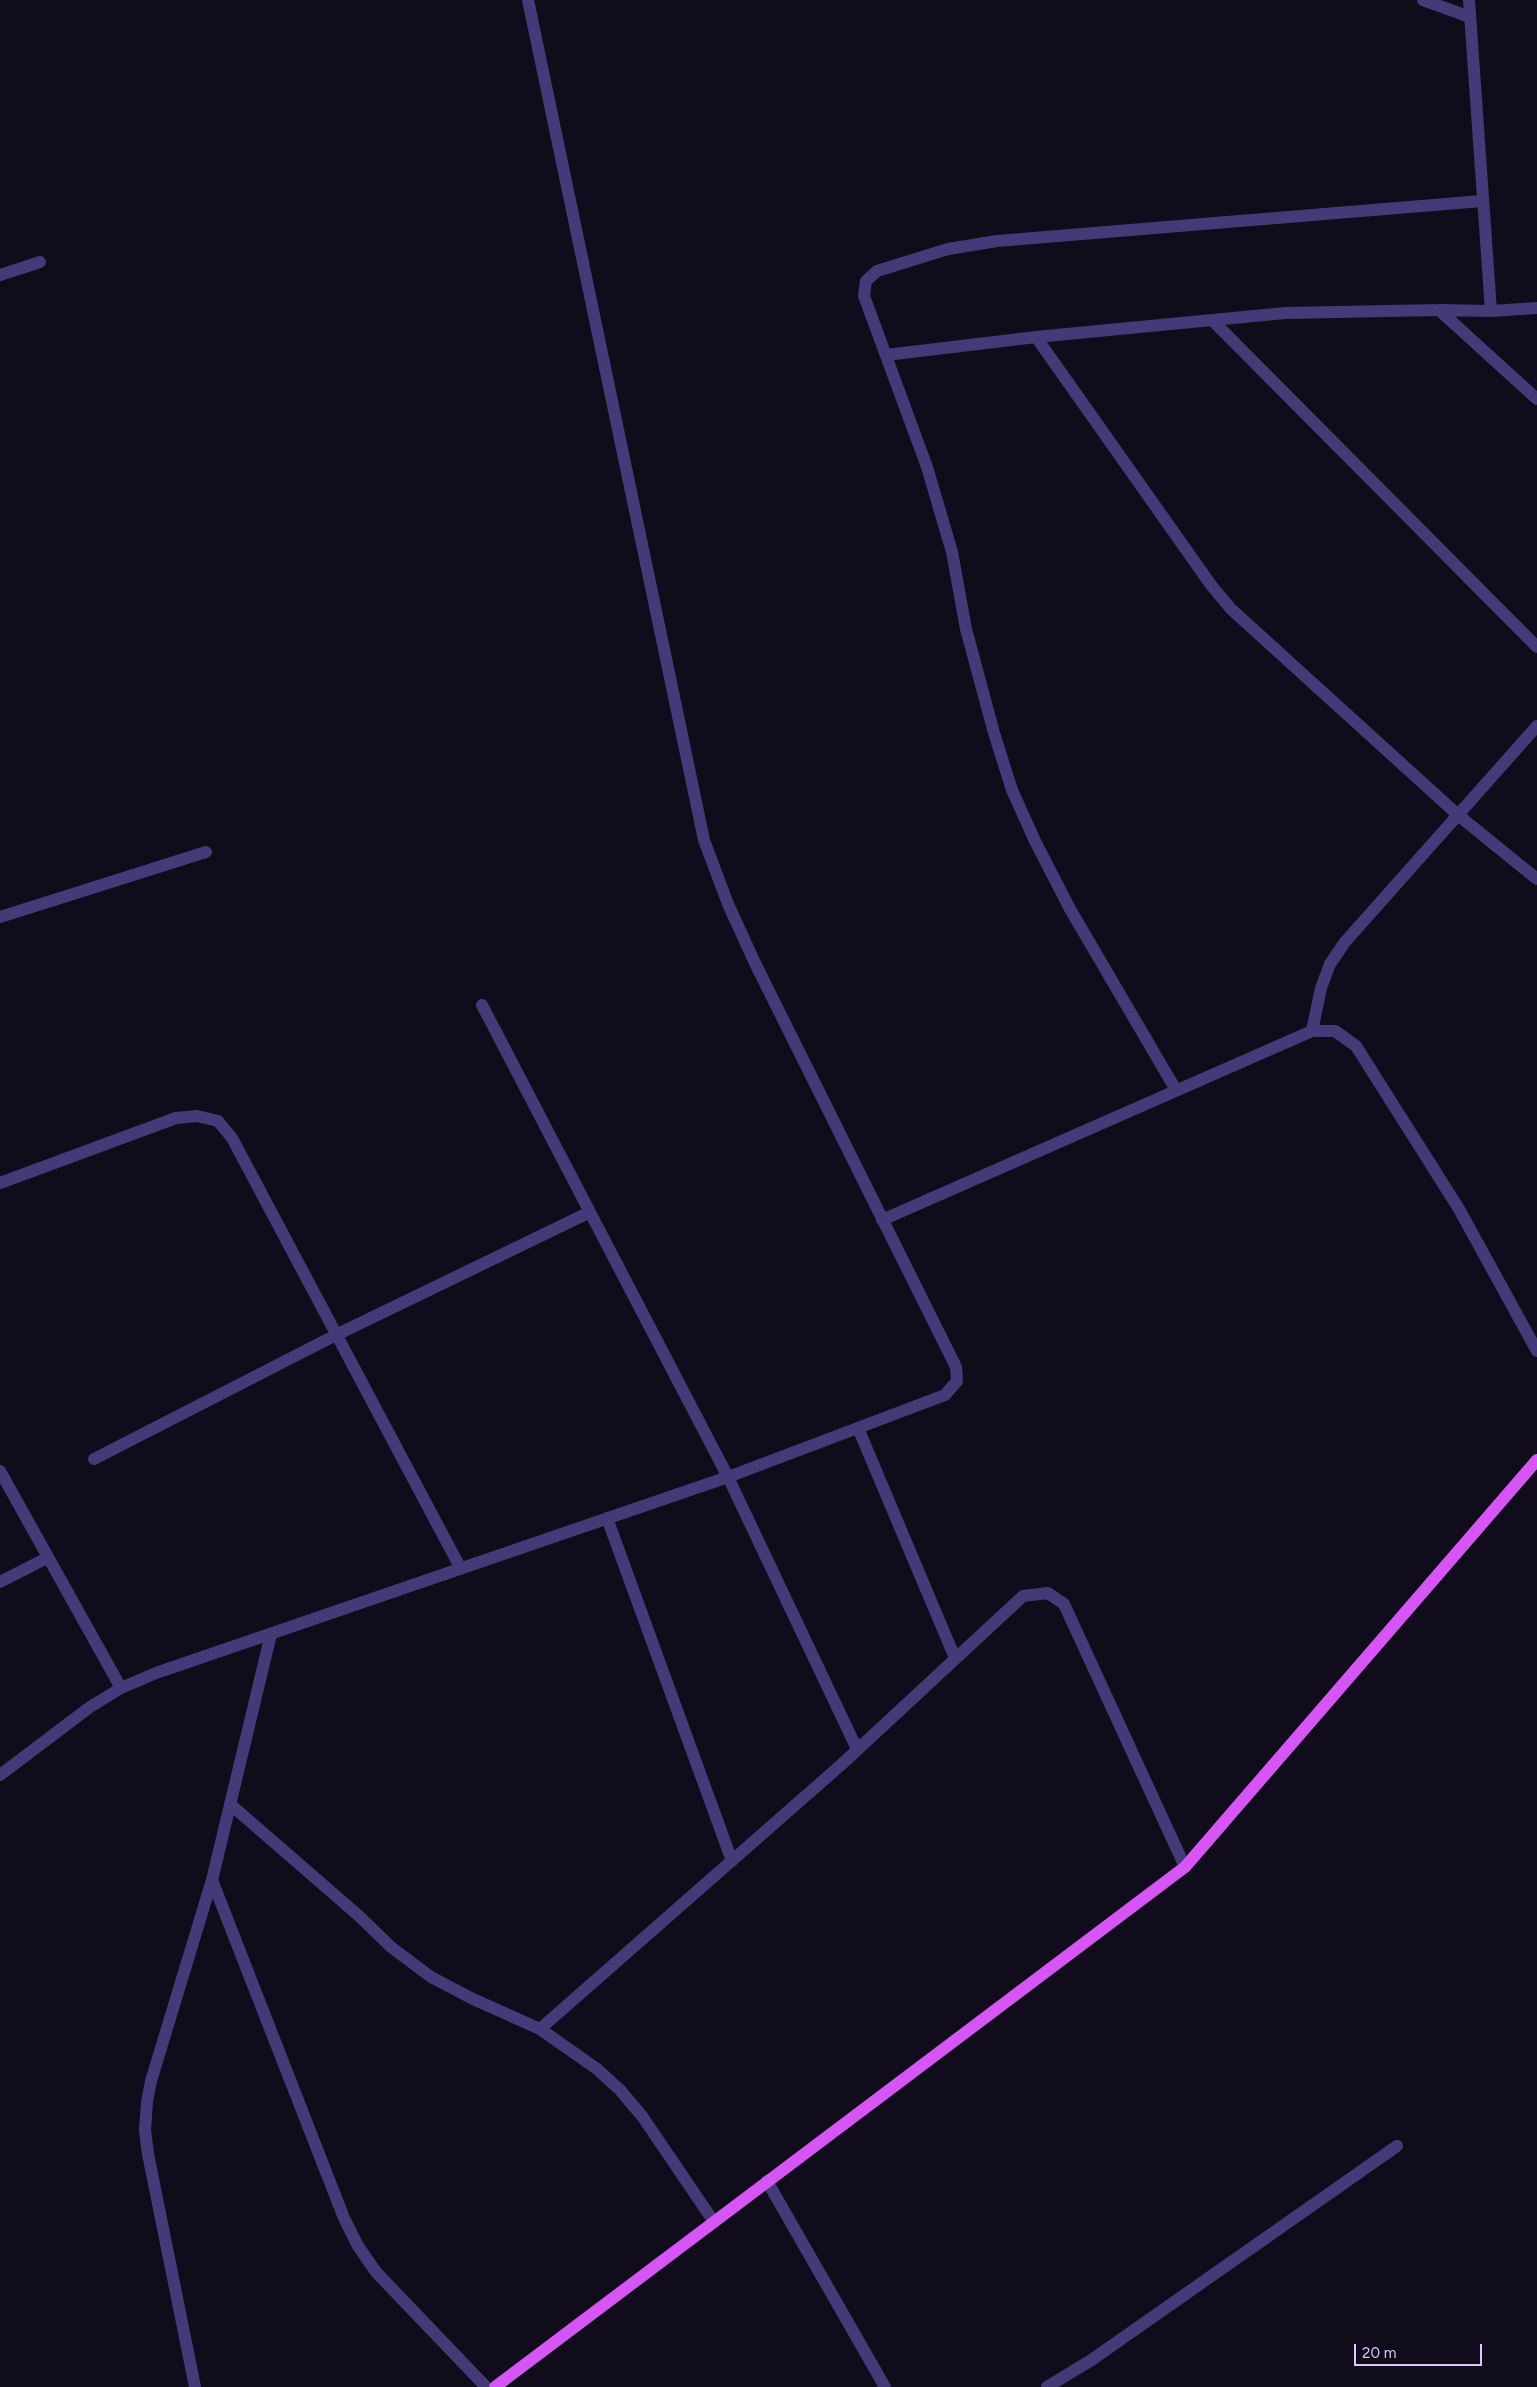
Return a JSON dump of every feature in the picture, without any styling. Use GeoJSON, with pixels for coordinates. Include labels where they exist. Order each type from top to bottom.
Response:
{"type":"FeatureCollection","features":[{"type":"Feature","properties":{"kind":"main road"},"geometry":{"type":"LineString","coordinates":[[495,2387],[1185,1867],[1537,1460]]}},
{"type":"Feature","properties":{"kind":"street"},"geometry":{"type":"LineString","coordinates":[[0,1775],[90,1707],[121,1688],[270,1634],[728,1477],[945,1395],[957,1381],[956,1367],[747,946],[728,904],[704,840],[528,0]]}},
{"type":"Feature","properties":{"kind":"street"},"geometry":{"type":"LineString","coordinates":[[1423,0],[1470,17]]}},
{"type":"Feature","properties":{"kind":"street"},"geometry":{"type":"LineString","coordinates":[[1469,0],[1490,311]]}},
{"type":"Feature","properties":{"kind":"street"},"geometry":{"type":"LineString","coordinates":[[1176,1090],[1070,909],[1035,841],[1012,790],[994,733],[966,630],[952,552],[927,467],[864,296],[866,281],[877,271],[948,249],[997,241],[1482,201]]}},
{"type":"Feature","properties":{"kind":"street"},"geometry":{"type":"LineString","coordinates":[[0,275],[40,262]]}},
{"type":"Feature","properties":{"kind":"street"},"geometry":{"type":"LineString","coordinates":[[886,355],[1036,337],[1285,313],[1490,311],[1537,308]]}},
{"type":"Feature","properties":{"kind":"street"},"geometry":{"type":"LineString","coordinates":[[1439,310],[1537,399]]}},
{"type":"Feature","properties":{"kind":"street"},"geometry":{"type":"LineString","coordinates":[[1212,320],[1537,647]]}},
{"type":"Feature","properties":{"kind":"street"},"geometry":{"type":"LineString","coordinates":[[1036,337],[1211,585],[1231,609],[1458,815],[1537,880]]}},
{"type":"Feature","properties":{"kind":"street"},"geometry":{"type":"LineString","coordinates":[[1312,1030],[1321,988],[1330,964],[1340,949],[1537,726]]}},
{"type":"Feature","properties":{"kind":"street"},"geometry":{"type":"LineString","coordinates":[[0,917],[206,852]]}},
{"type":"Feature","properties":{"kind":"street"},"geometry":{"type":"LineString","coordinates":[[482,1005],[728,1477],[857,1749]]}},
{"type":"Feature","properties":{"kind":"street"},"geometry":{"type":"LineString","coordinates":[[882,1220],[1312,1030],[1335,1031],[1356,1046],[1459,1209],[1537,1351]]}},
{"type":"Feature","properties":{"kind":"street"},"geometry":{"type":"LineString","coordinates":[[0,1183],[176,1118],[197,1116],[218,1121],[232,1138],[461,1569]]}},
{"type":"Feature","properties":{"kind":"street"},"geometry":{"type":"LineString","coordinates":[[94,1459],[336,1335],[590,1212]]}},
{"type":"Feature","properties":{"kind":"street"},"geometry":{"type":"LineString","coordinates":[[858,1428],[955,1658]]}},
{"type":"Feature","properties":{"kind":"street"},"geometry":{"type":"LineString","coordinates":[[0,1471],[121,1688]]}},
{"type":"Feature","properties":{"kind":"street"},"geometry":{"type":"LineString","coordinates":[[607,1518],[732,1861]]}},
{"type":"Feature","properties":{"kind":"street"},"geometry":{"type":"LineString","coordinates":[[0,1582],[47,1558]]}},
{"type":"Feature","properties":{"kind":"street"},"geometry":{"type":"LineString","coordinates":[[540,2029],[857,1749],[1023,1596],[1048,1593],[1064,1604],[1185,1867]]}},
{"type":"Feature","properties":{"kind":"street"},"geometry":{"type":"LineString","coordinates":[[195,2387],[145,2130],[147,2102],[151,2081],[212,1880],[270,1634]]}},
{"type":"Feature","properties":{"kind":"street"},"geometry":{"type":"LineString","coordinates":[[230,1804],[359,1916],[391,1947],[431,1977],[472,1999],[540,2029],[596,2069],[620,2090],[642,2116],[714,2222]]}},
{"type":"Feature","properties":{"kind":"street"},"geometry":{"type":"LineString","coordinates":[[212,1880],[344,2218],[358,2246],[376,2272],[486,2387]]}},
{"type":"Feature","properties":{"kind":"street"},"geometry":{"type":"LineString","coordinates":[[1047,2387],[1090,2361],[1398,2146]]}},
{"type":"Feature","properties":{"kind":"street"},"geometry":{"type":"LineString","coordinates":[[767,2181],[885,2387]]}}]}
